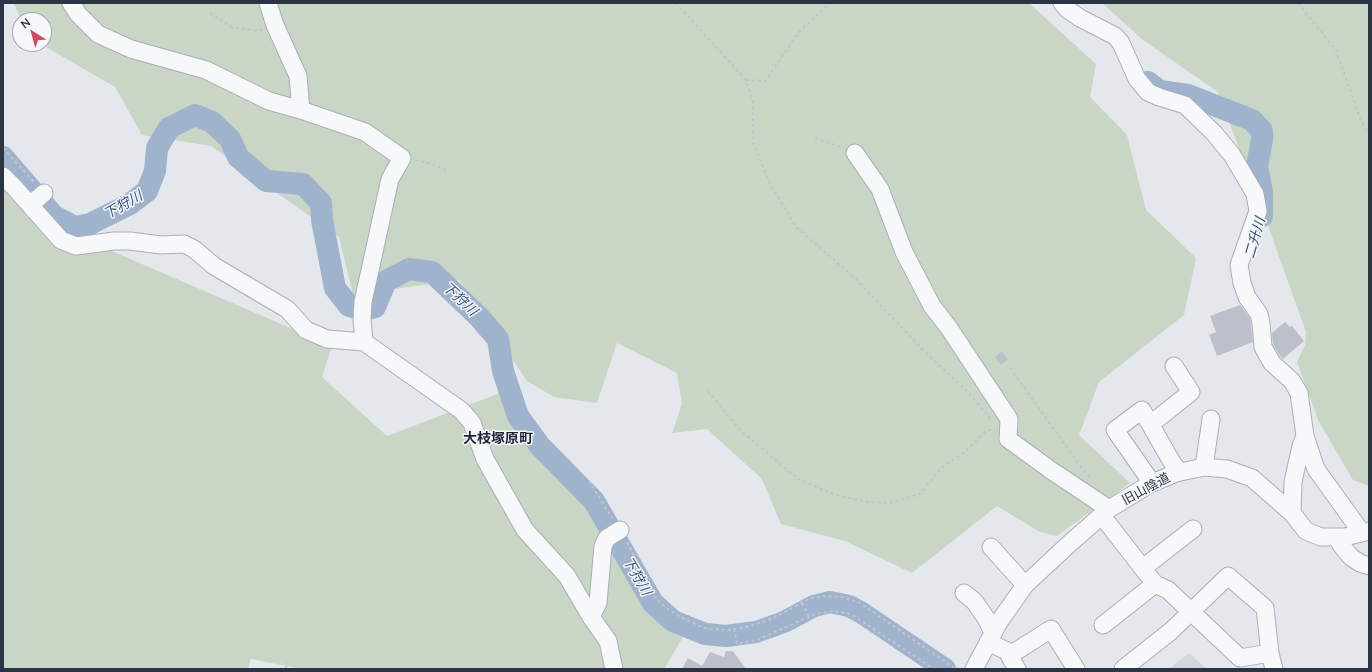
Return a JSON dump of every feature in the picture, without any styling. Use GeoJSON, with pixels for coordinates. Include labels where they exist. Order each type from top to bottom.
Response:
{"type":"FeatureCollection","features":[{"type":"Feature","properties":{"kind":"street"},"geometry":{"type":"LineString","coordinates":[[70,3],[78,14],[98,34],[131,48],[206,70],[269,101],[301,110],[365,132],[402,158],[390,179],[363,302],[362,319],[364,342]]}},
{"type":"Feature","properties":{"kind":"street"},"geometry":{"type":"LineString","coordinates":[[268,3],[275,25],[298,76],[301,110]]}},
{"type":"Feature","properties":{"kind":"street"},"geometry":{"type":"LineString","coordinates":[[1062,3],[1067,9],[1080,18],[1115,36],[1121,43],[1137,80],[1148,92],[1185,105],[1214,134],[1232,155],[1251,186],[1255,194],[1258,211],[1239,264],[1242,283],[1247,297],[1259,314],[1263,347],[1267,357],[1272,363],[1296,386],[1303,412],[1306,436],[1316,469],[1367,534]]}},
{"type":"Feature","properties":{"kind":"street"},"geometry":{"type":"LineString","coordinates":[[855,153],[880,189],[904,252],[932,306],[949,328],[1010,419],[1008,439],[1106,512],[1142,568],[1155,584],[1168,590],[1192,611],[1240,658],[1272,661],[1265,608],[1228,576],[1192,611],[1171,631],[1123,669]]}},
{"type":"Feature","properties":{"kind":"street"},"geometry":{"type":"LineString","coordinates":[[3,176],[30,204],[61,240],[76,246],[130,241],[161,246],[184,244],[194,249],[214,266],[287,309],[306,330],[327,339],[364,342],[462,411],[472,423],[485,458],[525,530],[567,576],[608,641],[614,669]]}},
{"type":"Feature","properties":{"kind":"street"},"geometry":{"type":"LineString","coordinates":[[30,204],[44,193]]}},
{"type":"Feature","properties":{"kind":"street"},"geometry":{"type":"LineString","coordinates":[[1151,424],[1191,392],[1174,366]]}},
{"type":"Feature","properties":{"kind":"street"},"geometry":{"type":"LineString","coordinates":[[1152,483],[1115,430],[1142,410],[1173,464],[1180,472]]}},
{"type":"Feature","properties":{"kind":"street"},"geometry":{"type":"LineString","coordinates":[[1204,467],[1211,419]]}},
{"type":"Feature","properties":{"kind":"street"},"geometry":{"type":"LineString","coordinates":[[1292,513],[1293,482],[1301,446],[1306,436]]}},
{"type":"Feature","properties":{"kind":"street","name":"旧山陰道"},"geometry":{"type":"LineString","coordinates":[[974,669],[999,622],[1025,585],[1106,512],[1152,483],[1180,472],[1204,467],[1227,469],[1252,478],[1292,513],[1306,531],[1321,537],[1338,538],[1367,534]]}},
{"type":"Feature","properties":{"kind":"street"},"geometry":{"type":"LineString","coordinates":[[1142,568],[1193,529]]}},
{"type":"Feature","properties":{"kind":"street"},"geometry":{"type":"LineString","coordinates":[[591,616],[598,603],[602,546],[615,533]]}},
{"type":"Feature","properties":{"kind":"street"},"geometry":{"type":"LineString","coordinates":[[1338,538],[1341,545],[1351,557],[1360,563],[1369,566]]}},
{"type":"Feature","properties":{"kind":"street"},"geometry":{"type":"LineString","coordinates":[[991,547],[1025,585]]}},
{"type":"Feature","properties":{"kind":"street"},"geometry":{"type":"LineString","coordinates":[[1103,625],[1155,584]]}},
{"type":"Feature","properties":{"kind":"street"},"geometry":{"type":"LineString","coordinates":[[964,593],[974,602],[986,618],[990,637],[1011,653]]}},
{"type":"Feature","properties":{"kind":"street"},"geometry":{"type":"LineString","coordinates":[[1011,653],[1051,629],[1076,669]]}},
{"type":"Feature","properties":{"kind":"street"},"geometry":{"type":"LineString","coordinates":[[1011,653],[1010,657],[1017,669]]}},
{"type":"Feature","properties":{"kind":"path"},"geometry":{"type":"LineString","coordinates":[[675,3],[686,13],[746,80],[752,102],[753,142],[770,184],[796,226],[855,278],[922,349],[970,394],[992,421]]}},
{"type":"Feature","properties":{"kind":"path"},"geometry":{"type":"LineString","coordinates":[[746,80],[765,81],[800,31],[830,3]]}},
{"type":"Feature","properties":{"kind":"path"},"geometry":{"type":"LineString","coordinates":[[1298,3],[1336,50],[1361,121],[1369,134]]}},
{"type":"Feature","properties":{"kind":"path"},"geometry":{"type":"LineString","coordinates":[[210,13],[232,27],[257,31],[275,25]]}},
{"type":"Feature","properties":{"kind":"path"},"geometry":{"type":"LineString","coordinates":[[815,138],[855,153]]}},
{"type":"Feature","properties":{"kind":"path"},"geometry":{"type":"LineString","coordinates":[[3,148],[44,193]]}},
{"type":"Feature","properties":{"kind":"path"},"geometry":{"type":"LineString","coordinates":[[402,158],[433,164],[449,172]]}},
{"type":"Feature","properties":{"kind":"path"},"geometry":{"type":"LineString","coordinates":[[1010,368],[1078,463],[1092,480]]}},
{"type":"Feature","properties":{"kind":"path"},"geometry":{"type":"LineString","coordinates":[[708,391],[739,429],[798,479],[836,495],[868,502],[889,503],[920,494],[941,468],[965,452],[987,430],[1000,430],[1008,439]]}},
{"type":"Feature","properties":{"kind":"path"},"geometry":{"type":"LineString","coordinates":[[589,481],[615,533],[632,551],[655,597],[666,608],[681,617],[704,628],[734,630],[773,618],[811,598],[823,596],[842,597],[860,603],[956,669]]}},
{"type":"Feature","properties":{"kind":"path"},"geometry":{"type":"LineString","coordinates":[[802,603],[808,617]]}},
{"type":"Feature","properties":{"kind":"path"},"geometry":{"type":"LineString","coordinates":[[734,630],[737,644],[758,640],[815,614],[833,611],[851,614],[934,669]]}},
{"type":"Feature","properties":{"kind":"path"},"geometry":{"type":"LineString","coordinates":[[286,669],[287,662]]}},
{"type":"Feature","properties":{"kind":"shaded area"},"geometry":{"type":"Polygon","coordinates":[[[1189,653],[1207,669],[1169,669],[1189,653]]]}},
{"type":"Feature","properties":{"kind":"green space"},"geometry":{"type":"Polygon","coordinates":[[[14,3],[1029,3],[1096,64],[1090,97],[1127,135],[1146,210],[1196,258],[1184,315],[1099,382],[1079,435],[1130,483],[1057,536],[1040,532],[997,506],[912,573],[845,541],[781,524],[762,479],[707,429],[672,433],[682,404],[677,373],[617,343],[597,403],[554,397],[527,381],[459,280],[353,295],[339,237],[211,146],[142,135],[115,87],[52,50],[52,12],[18,12],[14,3]]]}},
{"type":"Feature","properties":{"kind":"green space"},"geometry":{"type":"Polygon","coordinates":[[[1102,3],[1369,3],[1369,486],[1353,480],[1319,422],[1297,362],[1305,345],[1306,332],[1218,92],[1143,40],[1102,3]]]}},
{"type":"Feature","properties":{"kind":"green space"},"geometry":{"type":"Polygon","coordinates":[[[3,165],[63,230],[332,346],[322,377],[387,436],[500,393],[684,635],[665,669],[301,669],[251,659],[248,669],[3,669],[3,165]]]}},
{"type":"Feature","properties":{"kind":"building"},"geometry":{"type":"Polygon","coordinates":[[[1240,305],[1250,318],[1253,342],[1217,356],[1209,335],[1216,332],[1210,316],[1240,305]]]}},
{"type":"Feature","properties":{"kind":"building"},"geometry":{"type":"Polygon","coordinates":[[[1285,322],[1290,327],[1292,326],[1304,341],[1283,359],[1273,344],[1272,333],[1285,322]]]}},
{"type":"Feature","properties":{"kind":"building"},"geometry":{"type":"Polygon","coordinates":[[[1002,351],[1008,359],[1001,365],[995,357],[1002,351]]]}},
{"type":"Feature","properties":{"kind":"building"},"geometry":{"type":"Polygon","coordinates":[[[726,651],[733,651],[746,669],[682,669],[688,658],[702,666],[710,652],[724,657],[726,651]]]}},
{"type":"Feature","properties":{"kind":"waterway","name":"二升川"},"geometry":{"type":"LineString","coordinates":[[1148,82],[1160,91],[1188,95],[1252,120],[1262,131],[1262,140],[1257,166],[1262,192],[1262,216]]}},
{"type":"Feature","properties":{"kind":"waterway","name":"下狩川"},"geometry":{"type":"LineString","coordinates":[[3,157],[54,216],[75,227],[90,224],[130,204],[147,191],[155,171],[157,148],[169,128],[195,115],[212,122],[230,139],[238,157],[266,181],[303,184],[321,203],[322,220],[335,288],[349,306],[363,310],[375,307],[386,281],[409,269],[432,272],[479,317],[498,339],[503,371],[518,416],[540,446],[594,501],[653,603],[673,621],[705,634],[726,636],[756,632],[784,622],[814,606],[830,602],[849,606],[862,613],[945,669]]}},
{"type":"Feature","properties":{"kind":"district","name":"大枝塚原町"},"geometry":{"type":"Point","coordinates":[498,438]}}]}
